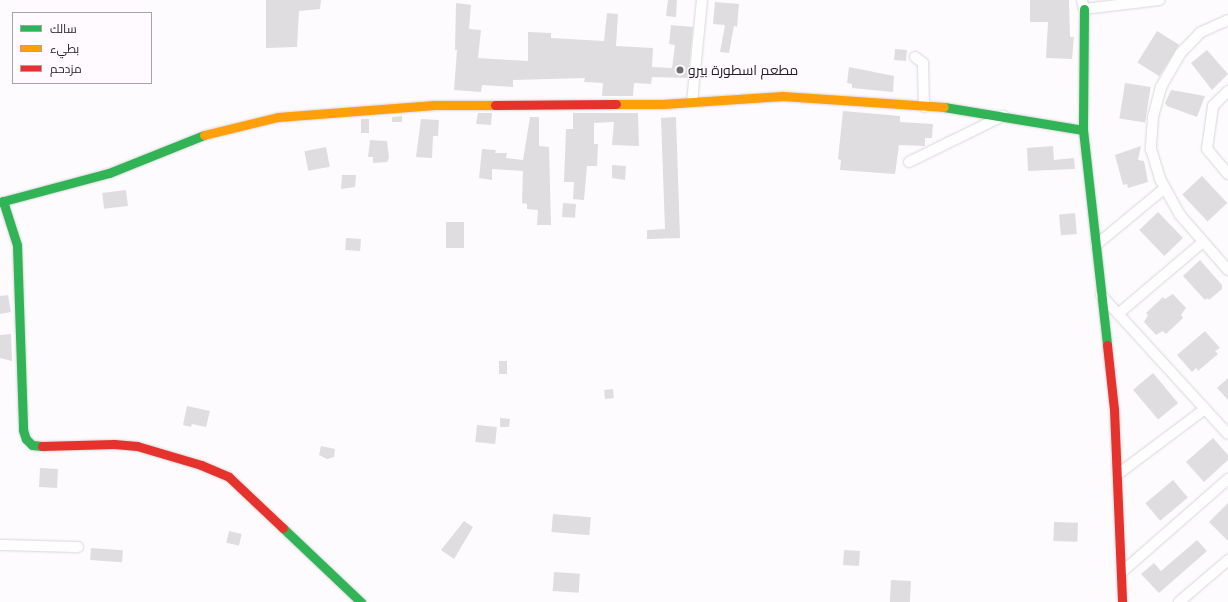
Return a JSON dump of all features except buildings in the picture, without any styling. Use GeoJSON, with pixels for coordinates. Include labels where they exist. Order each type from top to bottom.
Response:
{"type":"FeatureCollection","features":[{"type":"Feature","properties":{"kind":"street"},"geometry":{"type":"LineString","coordinates":[[692,102],[702,0]]}},
{"type":"Feature","properties":{"kind":"street"},"geometry":{"type":"LineString","coordinates":[[1122,602],[1123,575],[1114,409],[1083,130],[1083,5],[1159,0]]}},
{"type":"Feature","properties":{"kind":"street"},"geometry":{"type":"LineString","coordinates":[[1228,20],[1201,32],[1180,54],[1161,87],[1153,116],[1151,149],[1165,188],[1180,214],[1228,270]]}},
{"type":"Feature","properties":{"kind":"street"},"geometry":{"type":"LineString","coordinates":[[915,57],[923,63],[924,107]]}},
{"type":"Feature","properties":{"kind":"street"},"geometry":{"type":"LineString","coordinates":[[1228,91],[1213,106],[1207,149],[1228,174]]}},
{"type":"Feature","properties":{"kind":"street"},"geometry":{"type":"LineString","coordinates":[[361,602],[229,477],[201,465],[138,446],[114,444],[48,447],[32,444],[26,439],[23,430],[18,245],[2,202],[109,172],[211,132],[278,117],[435,105],[692,102],[784,96],[953,108],[1083,130]]}},
{"type":"Feature","properties":{"kind":"street"},"geometry":{"type":"LineString","coordinates":[[909,162],[1003,116]]}},
{"type":"Feature","properties":{"kind":"street"},"geometry":{"type":"LineString","coordinates":[[1096,245],[1165,188]]}},
{"type":"Feature","properties":{"kind":"street"},"geometry":{"type":"LineString","coordinates":[[1118,314],[1204,242]]}},
{"type":"Feature","properties":{"kind":"street"},"geometry":{"type":"LineString","coordinates":[[1102,295],[1228,434]]}},
{"type":"Feature","properties":{"kind":"street"},"geometry":{"type":"LineString","coordinates":[[1118,474],[1205,409]]}},
{"type":"Feature","properties":{"kind":"street"},"geometry":{"type":"LineString","coordinates":[[1123,575],[1228,479]]}},
{"type":"Feature","properties":{"kind":"street"},"geometry":{"type":"LineString","coordinates":[[0,545],[78,547]]}},
{"type":"Feature","properties":{"kind":"street"},"geometry":{"type":"LineString","coordinates":[[1179,602],[1228,560]]}},
{"type":"Feature","properties":{"kind":"traffic: fast"},"geometry":{"type":"LineString","coordinates":[[1084,9],[1083,130],[1107,345]]}},
{"type":"Feature","properties":{"kind":"traffic: fast"},"geometry":{"type":"LineString","coordinates":[[944,107],[1083,130]]}},
{"type":"Feature","properties":{"kind":"traffic: fast"},"geometry":{"type":"LineString","coordinates":[[0,202],[109,173],[204,135]]}},
{"type":"Feature","properties":{"kind":"traffic: fast"},"geometry":{"type":"LineString","coordinates":[[3,201],[17,245],[23,430],[26,439],[32,445],[42,446]]}},
{"type":"Feature","properties":{"kind":"traffic: fast"},"geometry":{"type":"LineString","coordinates":[[283,528],[361,602]]}},
{"type":"Feature","properties":{"kind":"traffic: slow"},"geometry":{"type":"LineString","coordinates":[[616,104],[663,104],[783,96],[944,107]]}},
{"type":"Feature","properties":{"kind":"traffic: slow"},"geometry":{"type":"LineString","coordinates":[[204,135],[278,117],[435,105],[495,105]]}},
{"type":"Feature","properties":{"kind":"traffic: jam"},"geometry":{"type":"LineString","coordinates":[[495,105],[616,104]]}},
{"type":"Feature","properties":{"kind":"traffic: jam"},"geometry":{"type":"LineString","coordinates":[[1107,345],[1114,409],[1122,602]]}},
{"type":"Feature","properties":{"kind":"traffic: jam"},"geometry":{"type":"LineString","coordinates":[[42,446],[114,444],[137,446],[201,465],[229,477],[283,528]]}},
{"type":"Feature","properties":{"kind":"place","name":"مطعم اسطورة بيرو"},"geometry":{"type":"Point","coordinates":[680,70]}}]}
